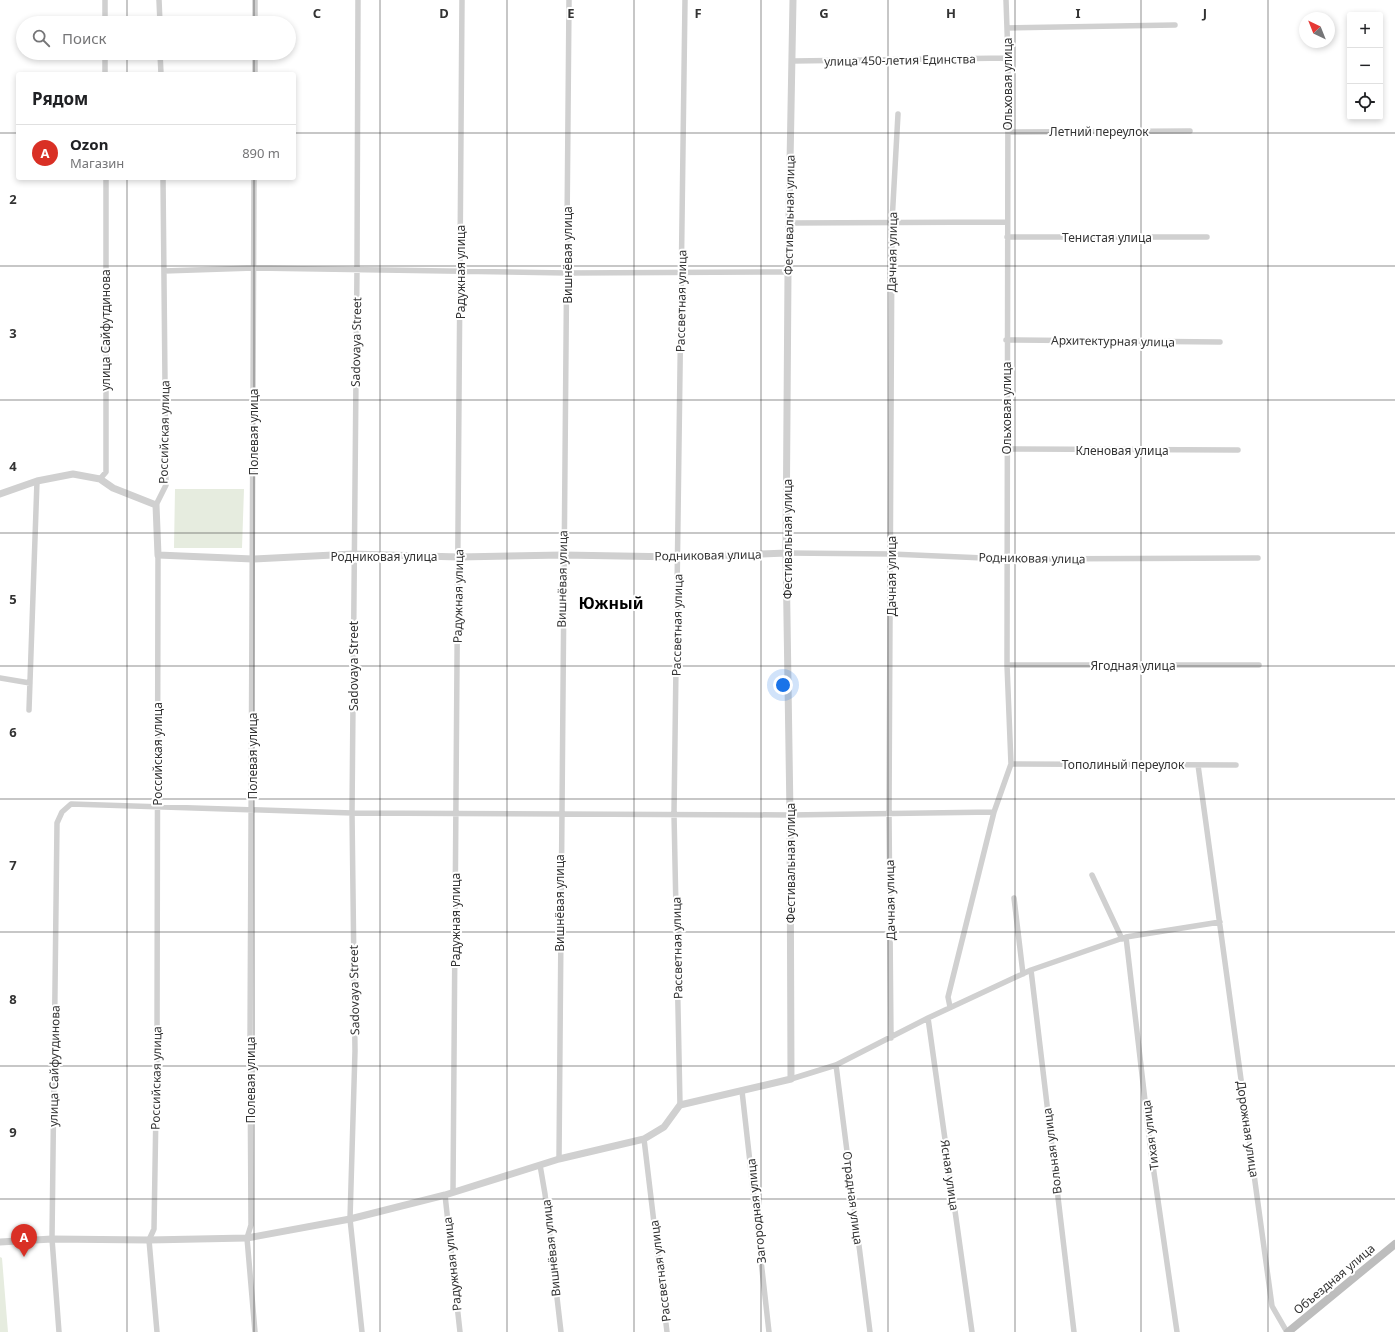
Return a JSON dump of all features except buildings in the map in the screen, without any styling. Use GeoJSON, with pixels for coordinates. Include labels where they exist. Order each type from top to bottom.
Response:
{"type":"FeatureCollection","features":[{"type":"Feature","properties":{"kind":"main road","name":"Объездная улица"},"geometry":{"type":"LineString","coordinates":[[1288,1332],[1395,1244]]}},
{"type":"Feature","properties":{"kind":"street"},"geometry":{"type":"LineString","coordinates":[[105,0],[105,16]]}},
{"type":"Feature","properties":{"kind":"street"},"geometry":{"type":"LineString","coordinates":[[159,0],[160,16]]}},
{"type":"Feature","properties":{"kind":"street"},"geometry":{"type":"LineString","coordinates":[[255,0],[255,16]]}},
{"type":"Feature","properties":{"kind":"street","name":"Sadovaya Street"},"geometry":{"type":"LineString","coordinates":[[358,0],[352,813],[355,1051],[350,1218],[362,1332]]}},
{"type":"Feature","properties":{"kind":"street","name":"Радужная улица"},"geometry":{"type":"LineString","coordinates":[[453,1192],[459,557],[462,0]]}},
{"type":"Feature","properties":{"kind":"street","name":"Вишнёвая улица"},"geometry":{"type":"LineString","coordinates":[[559,1159],[562,555],[568,273],[569,0]]}},
{"type":"Feature","properties":{"kind":"street","name":"Рассветная улица"},"geometry":{"type":"LineString","coordinates":[[680,1105],[674,814],[685,0]]}},
{"type":"Feature","properties":{"kind":"street","name":"Фестивальная улица"},"geometry":{"type":"LineString","coordinates":[[791,1079],[790,815],[786,553],[788,272],[793,0]]}},
{"type":"Feature","properties":{"kind":"street","name":"Ольховая улица"},"geometry":{"type":"LineString","coordinates":[[950,1007],[948,997],[994,812],[1011,764],[1007,665],[1006,340],[1008,58],[1006,0]]}},
{"type":"Feature","properties":{"kind":"street"},"geometry":{"type":"LineString","coordinates":[[1007,28],[1174,25]]}},
{"type":"Feature","properties":{"kind":"street","name":"улица 450-летия Единства"},"geometry":{"type":"LineString","coordinates":[[793,61],[1008,58]]}},
{"type":"Feature","properties":{"kind":"street"},"geometry":{"type":"LineString","coordinates":[[105,60],[105,72]]}},
{"type":"Feature","properties":{"kind":"street"},"geometry":{"type":"LineString","coordinates":[[160,60],[161,72]]}},
{"type":"Feature","properties":{"kind":"street"},"geometry":{"type":"LineString","coordinates":[[255,60],[255,72]]}},
{"type":"Feature","properties":{"kind":"street","name":"Дачная улица"},"geometry":{"type":"LineString","coordinates":[[891,1038],[889,814],[892,222],[898,114]]}},
{"type":"Feature","properties":{"kind":"street","name":"Летний переулок"},"geometry":{"type":"LineString","coordinates":[[1008,132],[1190,131]]}},
{"type":"Feature","properties":{"kind":"street","name":"улица Сайфутдинова"},"geometry":{"type":"LineString","coordinates":[[100,479],[106,472],[106,180]]}},
{"type":"Feature","properties":{"kind":"street","name":"Российская улица"},"geometry":{"type":"LineString","coordinates":[[157,1332],[149,1240],[154,1229],[157,1054],[158,555],[156,505],[166,485],[163,180]]}},
{"type":"Feature","properties":{"kind":"street","name":"Полевая улица"},"geometry":{"type":"LineString","coordinates":[[254,180],[251,1225],[247,1238],[255,1332]]}},
{"type":"Feature","properties":{"kind":"street"},"geometry":{"type":"LineString","coordinates":[[789,223],[1007,222]]}},
{"type":"Feature","properties":{"kind":"street","name":"Тенистая улица"},"geometry":{"type":"LineString","coordinates":[[1007,237],[1207,237]]}},
{"type":"Feature","properties":{"kind":"street"},"geometry":{"type":"LineString","coordinates":[[164,271],[254,268],[357,268],[568,273],[788,272]]}},
{"type":"Feature","properties":{"kind":"street","name":"Архитектурная улица"},"geometry":{"type":"LineString","coordinates":[[1006,340],[1220,342]]}},
{"type":"Feature","properties":{"kind":"street","name":"Кленовая улица"},"geometry":{"type":"LineString","coordinates":[[1007,449],[1238,450]]}},
{"type":"Feature","properties":{"kind":"street"},"geometry":{"type":"LineString","coordinates":[[0,494],[38,481],[73,474],[100,479],[113,488],[156,505]]}},
{"type":"Feature","properties":{"kind":"street"},"geometry":{"type":"LineString","coordinates":[[29,710],[38,481]]}},
{"type":"Feature","properties":{"kind":"street","name":"Родниковая улица"},"geometry":{"type":"LineString","coordinates":[[158,555],[253,559],[353,554],[459,557],[562,555],[678,557],[786,553],[891,554],[1007,559],[1258,558]]}},
{"type":"Feature","properties":{"kind":"street","name":"Ягодная улица"},"geometry":{"type":"LineString","coordinates":[[1007,665],[1258,665]]}},
{"type":"Feature","properties":{"kind":"street"},"geometry":{"type":"LineString","coordinates":[[0,678],[30,683]]}},
{"type":"Feature","properties":{"kind":"street","name":"Тополиный переулок"},"geometry":{"type":"LineString","coordinates":[[1011,764],[1236,765]]}},
{"type":"Feature","properties":{"kind":"street","name":"Дорожная улица"},"geometry":{"type":"LineString","coordinates":[[1198,764],[1272,1306],[1288,1332]]}},
{"type":"Feature","properties":{"kind":"street","name":"улица Сайфутдинова"},"geometry":{"type":"LineString","coordinates":[[59,1332],[52,1239],[58,823],[62,812],[71,804],[157,808]]}},
{"type":"Feature","properties":{"kind":"street"},"geometry":{"type":"LineString","coordinates":[[157,808],[352,813],[560,814],[790,815],[994,812]]}},
{"type":"Feature","properties":{"kind":"street","name":"Тихая улица"},"geometry":{"type":"LineString","coordinates":[[1092,875],[1124,938],[1151,1152],[1177,1332]]}},
{"type":"Feature","properties":{"kind":"street"},"geometry":{"type":"LineString","coordinates":[[1014,898],[1024,974]]}},
{"type":"Feature","properties":{"kind":"street"},"geometry":{"type":"LineString","coordinates":[[0,1242],[52,1239],[149,1240],[247,1238],[350,1218],[445,1195],[559,1159],[644,1139],[664,1127],[680,1105],[791,1079],[836,1064],[891,1038],[950,1007],[1031,970],[1124,938],[1220,922]]}},
{"type":"Feature","properties":{"kind":"street","name":"Вольная улица"},"geometry":{"type":"LineString","coordinates":[[1031,970],[1074,1332]]}},
{"type":"Feature","properties":{"kind":"street","name":"Ясная улица"},"geometry":{"type":"LineString","coordinates":[[928,1018],[972,1332]]}},
{"type":"Feature","properties":{"kind":"street","name":"Отрадная улица"},"geometry":{"type":"LineString","coordinates":[[836,1064],[870,1332]]}},
{"type":"Feature","properties":{"kind":"street","name":"Загородная улица"},"geometry":{"type":"LineString","coordinates":[[742,1091],[769,1332]]}},
{"type":"Feature","properties":{"kind":"street","name":"Рассветная улица"},"geometry":{"type":"LineString","coordinates":[[644,1139],[667,1332]]}},
{"type":"Feature","properties":{"kind":"street","name":"Вишнёвая улица"},"geometry":{"type":"LineString","coordinates":[[540,1165],[545,1194],[561,1332]]}},
{"type":"Feature","properties":{"kind":"street","name":"Радужная улица"},"geometry":{"type":"LineString","coordinates":[[445,1195],[460,1332]]}},
{"type":"Feature","properties":{"kind":"shaded area"},"geometry":{"type":"Polygon","coordinates":[[[175,489],[244,489],[242,548],[174,548],[175,489]]]}},
{"type":"Feature","properties":{"kind":"shaded area"},"geometry":{"type":"Polygon","coordinates":[[[0,1257],[2,1258],[8,1332],[0,1332],[0,1257]]]}},
{"type":"Feature","properties":{"kind":"place","name":"Ozon"},"geometry":{"type":"Point","coordinates":[24,1257]}},
{"type":"Feature","properties":{"kind":"district","name":"Южный"},"geometry":{"type":"Point","coordinates":[611,603]}}]}
